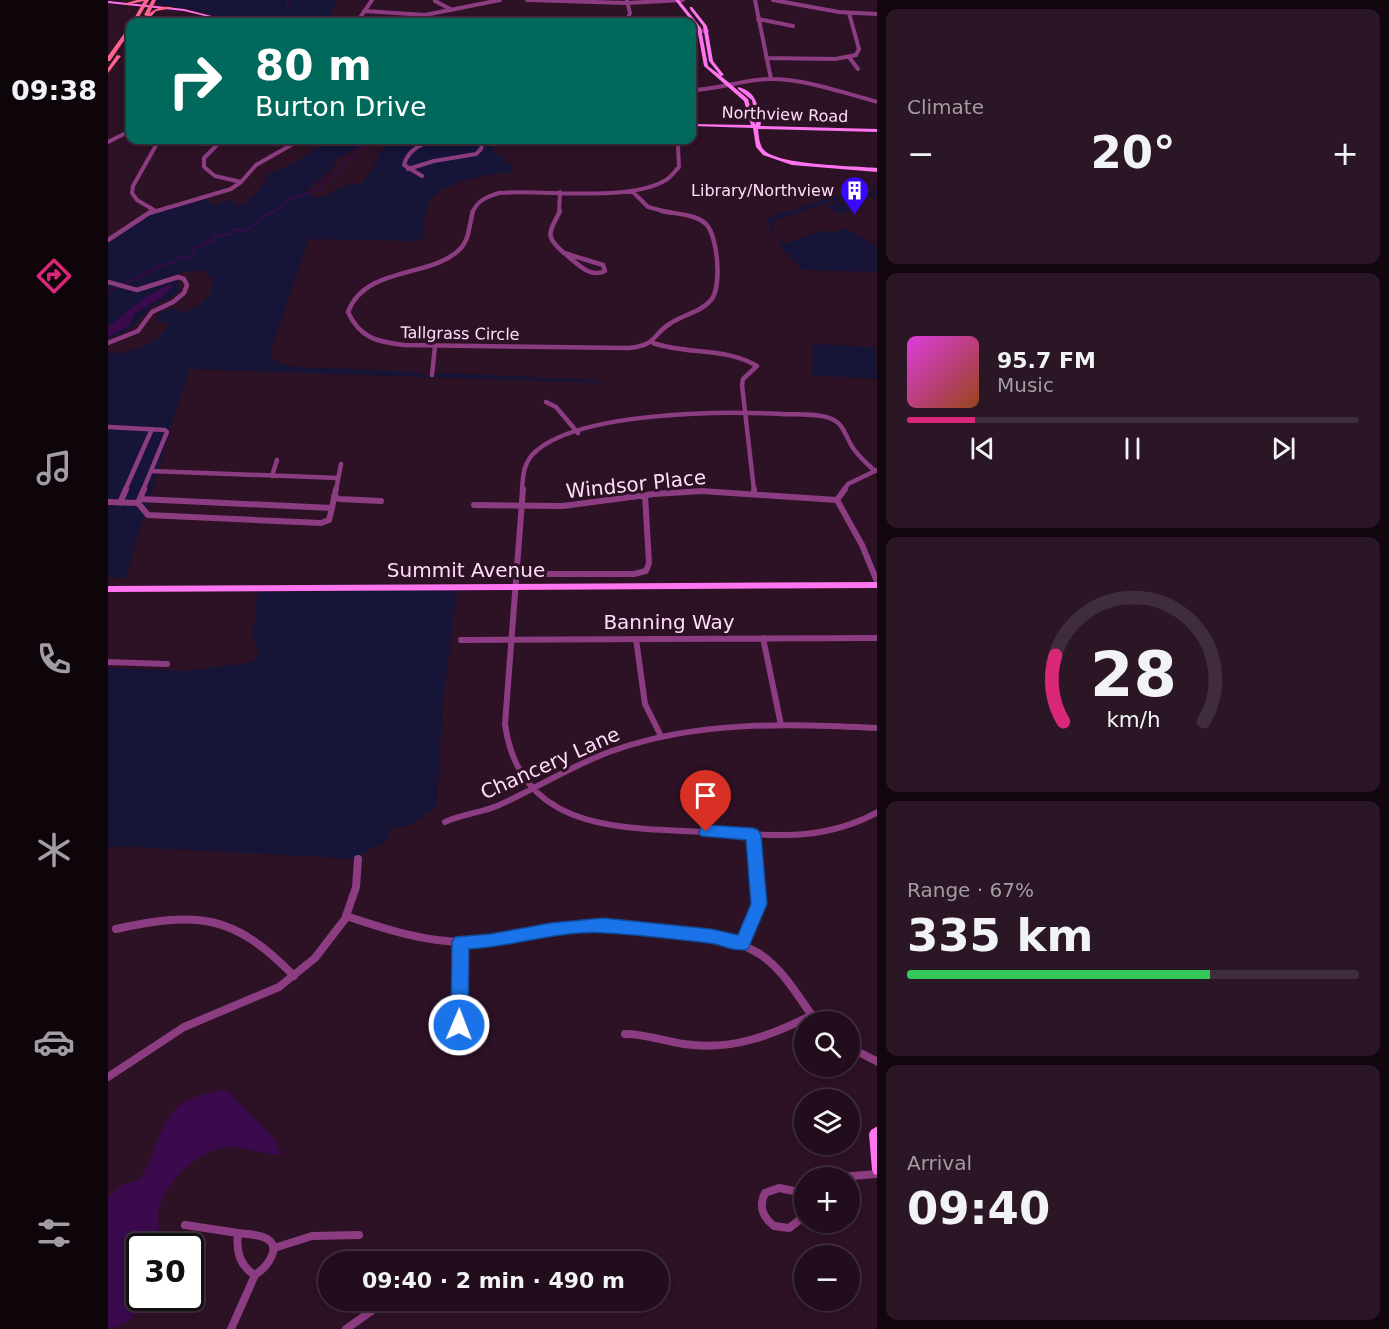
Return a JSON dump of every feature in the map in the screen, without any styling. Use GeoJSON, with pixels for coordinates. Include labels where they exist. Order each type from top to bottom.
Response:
{"type":"FeatureCollection","features":[{"type":"Feature","properties":{"kind":"main road"},"geometry":{"type":"LineString","coordinates":[[144,18],[154,0]]}},
{"type":"Feature","properties":{"kind":"main road"},"geometry":{"type":"LineString","coordinates":[[125,4],[144,2]]}},
{"type":"Feature","properties":{"kind":"main road"},"geometry":{"type":"LineString","coordinates":[[136,18],[144,2]]}},
{"type":"Feature","properties":{"kind":"main road"},"geometry":{"type":"LineString","coordinates":[[143,18],[146,8],[144,2]]}},
{"type":"Feature","properties":{"kind":"main road"},"geometry":{"type":"LineString","coordinates":[[147,18],[156,10],[171,8]]}},
{"type":"Feature","properties":{"kind":"main road"},"geometry":{"type":"LineString","coordinates":[[108,60],[126,35]]}},
{"type":"Feature","properties":{"kind":"main road"},"geometry":{"type":"LineString","coordinates":[[108,71],[126,46]]}},
{"type":"Feature","properties":{"kind":"street"},"geometry":{"type":"LineString","coordinates":[[360,18],[372,0]]}},
{"type":"Feature","properties":{"kind":"street"},"geometry":{"type":"LineString","coordinates":[[364,11],[420,15],[500,0]]}},
{"type":"Feature","properties":{"kind":"street"},"geometry":{"type":"LineString","coordinates":[[527,0],[683,0],[702,21],[707,31],[711,61],[718,71],[751,96],[759,124],[755,127]]}},
{"type":"Feature","properties":{"kind":"street"},"geometry":{"type":"LineString","coordinates":[[677,0],[692,18]]}},
{"type":"Feature","properties":{"kind":"street"},"geometry":{"type":"LineString","coordinates":[[755,0],[771,79]]}},
{"type":"Feature","properties":{"kind":"street"},"geometry":{"type":"LineString","coordinates":[[773,0],[849,13],[877,14]]}},
{"type":"Feature","properties":{"kind":"street"},"geometry":{"type":"LineString","coordinates":[[802,5],[809,0]]}},
{"type":"Feature","properties":{"kind":"street"},"geometry":{"type":"LineString","coordinates":[[435,1],[452,10]]}},
{"type":"Feature","properties":{"kind":"street"},"geometry":{"type":"LineString","coordinates":[[627,1],[630,13],[628,18]]}},
{"type":"Feature","properties":{"kind":"street"},"geometry":{"type":"LineString","coordinates":[[108,2],[125,4]]}},
{"type":"Feature","properties":{"kind":"street"},"geometry":{"type":"LineString","coordinates":[[144,2],[151,6],[215,18]]}},
{"type":"Feature","properties":{"kind":"street"},"geometry":{"type":"LineString","coordinates":[[766,58],[856,55],[859,49],[849,13]]}},
{"type":"Feature","properties":{"kind":"street"},"geometry":{"type":"LineString","coordinates":[[758,19],[793,26]]}},
{"type":"Feature","properties":{"kind":"street"},"geometry":{"type":"LineString","coordinates":[[696,25],[704,61],[711,73],[744,98],[755,127],[760,149],[775,159],[797,164],[877,170]]}},
{"type":"Feature","properties":{"kind":"street"},"geometry":{"type":"LineString","coordinates":[[699,31],[707,31]]}},
{"type":"Feature","properties":{"kind":"street"},"geometry":{"type":"LineString","coordinates":[[701,42],[709,42]]}},
{"type":"Feature","properties":{"kind":"street"},"geometry":{"type":"LineString","coordinates":[[849,57],[855,61],[858,69]]}},
{"type":"Feature","properties":{"kind":"street"},"geometry":{"type":"LineString","coordinates":[[711,73],[718,71]]}},
{"type":"Feature","properties":{"kind":"street"},"geometry":{"type":"LineString","coordinates":[[696,89],[771,79],[816,86],[877,102]]}},
{"type":"Feature","properties":{"kind":"street"},"geometry":{"type":"LineString","coordinates":[[748,107],[756,108]]}},
{"type":"Feature","properties":{"kind":"street","name":"Northview Road"},"geometry":{"type":"LineString","coordinates":[[696,125],[877,131]]}},
{"type":"Feature","properties":{"kind":"street"},"geometry":{"type":"LineString","coordinates":[[108,142],[126,133]]}},
{"type":"Feature","properties":{"kind":"street"},"geometry":{"type":"LineString","coordinates":[[154,210],[137,200],[132,193],[133,186],[158,144]]}},
{"type":"Feature","properties":{"kind":"street"},"geometry":{"type":"LineString","coordinates":[[218,144],[204,158],[204,167],[215,176],[242,182]]}},
{"type":"Feature","properties":{"kind":"street"},"geometry":{"type":"LineString","coordinates":[[108,240],[154,210],[220,193],[242,182],[256,165],[293,144]]}},
{"type":"Feature","properties":{"kind":"street"},"geometry":{"type":"LineString","coordinates":[[422,176],[404,165],[406,154],[423,144]]}},
{"type":"Feature","properties":{"kind":"street"},"geometry":{"type":"LineString","coordinates":[[408,169],[434,161],[476,154],[482,144]]}},
{"type":"Feature","properties":{"kind":"street","name":"Tallgrass Circle"},"geometry":{"type":"LineString","coordinates":[[653,343],[629,348],[396,344],[383,342],[367,335],[351,320],[349,309],[352,301],[372,285],[441,261],[458,252],[468,241],[472,208],[485,198],[511,192],[632,190],[653,186],[673,175],[679,165],[678,146]]}},
{"type":"Feature","properties":{"kind":"street"},"geometry":{"type":"LineString","coordinates":[[632,190],[642,203],[650,208],[692,217],[707,226],[711,232],[718,277],[717,292],[699,310],[667,326],[653,343],[678,350],[734,355],[758,367],[746,376],[742,385],[754,493]]}},
{"type":"Feature","properties":{"kind":"street"},"geometry":{"type":"LineString","coordinates":[[560,192],[561,208],[549,235],[553,244],[562,252],[589,273],[599,274],[605,271],[603,265],[562,252]]}},
{"type":"Feature","properties":{"kind":"street"},"geometry":{"type":"LineString","coordinates":[[108,282],[133,290],[143,289],[175,277],[184,279],[187,285],[184,293],[152,312],[138,331],[108,343]]}},
{"type":"Feature","properties":{"kind":"street"},"geometry":{"type":"LineString","coordinates":[[432,375],[435,346]]}},
{"type":"Feature","properties":{"kind":"street"},"geometry":{"type":"LineString","coordinates":[[546,402],[556,407],[578,433]]}},
{"type":"Feature","properties":{"kind":"street"},"geometry":{"type":"LineString","coordinates":[[877,582],[861,544],[837,500],[848,484],[876,471],[855,451],[844,427],[834,420],[816,416],[745,413],[671,415],[578,433],[548,443],[532,455],[524,469],[505,736],[513,762],[532,788],[557,807],[599,824],[641,829],[753,835],[827,833],[852,825],[877,812]]}},
{"type":"Feature","properties":{"kind":"street"},"geometry":{"type":"LineString","coordinates":[[108,427],[167,432],[139,501]]}},
{"type":"Feature","properties":{"kind":"street"},"geometry":{"type":"LineString","coordinates":[[120,503],[152,429]]}},
{"type":"Feature","properties":{"kind":"street"},"geometry":{"type":"LineString","coordinates":[[272,476],[277,460]]}},
{"type":"Feature","properties":{"kind":"street"},"geometry":{"type":"LineString","coordinates":[[139,501],[148,515],[321,523],[329,520],[341,464]]}},
{"type":"Feature","properties":{"kind":"street"},"geometry":{"type":"LineString","coordinates":[[151,471],[338,478]]}},
{"type":"Feature","properties":{"kind":"street","name":"Windsor Place"},"geometry":{"type":"LineString","coordinates":[[474,505],[521,507],[578,505],[645,495],[693,491],[754,493],[837,500]]}},
{"type":"Feature","properties":{"kind":"street"},"geometry":{"type":"LineString","coordinates":[[516,574],[634,574],[646,571],[649,563],[645,495]]}},
{"type":"Feature","properties":{"kind":"street"},"geometry":{"type":"LineString","coordinates":[[334,496],[339,499],[381,501]]}},
{"type":"Feature","properties":{"kind":"street"},"geometry":{"type":"LineString","coordinates":[[108,502],[260,504],[332,508]]}},
{"type":"Feature","properties":{"kind":"street"},"geometry":{"type":"LineString","coordinates":[[255,520],[260,504]]}},
{"type":"Feature","properties":{"kind":"street","name":"Summit Avenue"},"geometry":{"type":"LineString","coordinates":[[108,589],[877,582]]}},
{"type":"Feature","properties":{"kind":"street"},"geometry":{"type":"LineString","coordinates":[[763,638],[781,725]]}},
{"type":"Feature","properties":{"kind":"street","name":"Banning Way"},"geometry":{"type":"LineString","coordinates":[[460,640],[877,638]]}},
{"type":"Feature","properties":{"kind":"street"},"geometry":{"type":"LineString","coordinates":[[636,639],[645,705],[662,736]]}},
{"type":"Feature","properties":{"kind":"street"},"geometry":{"type":"LineString","coordinates":[[108,662],[167,664]]}},
{"type":"Feature","properties":{"kind":"street","name":"Chancery Lane"},"geometry":{"type":"LineString","coordinates":[[448,821],[478,814],[611,752],[662,736],[724,727],[781,725],[877,728]]}},
{"type":"Feature","properties":{"kind":"street"},"geometry":{"type":"LineString","coordinates":[[742,944],[759,904],[753,835]]}},
{"type":"Feature","properties":{"kind":"street"},"geometry":{"type":"LineString","coordinates":[[108,1077],[184,1027],[265,994],[294,976],[320,952],[346,916],[356,887],[358,859]]}},
{"type":"Feature","properties":{"kind":"street"},"geometry":{"type":"LineString","coordinates":[[346,916],[416,937],[461,942],[490,941],[551,930],[603,925],[700,935],[742,944],[778,969],[809,1011]]}},
{"type":"Feature","properties":{"kind":"street"},"geometry":{"type":"LineString","coordinates":[[116,929],[165,918],[191,917],[214,921],[244,932],[258,941],[294,976]]}},
{"type":"Feature","properties":{"kind":"street"},"geometry":{"type":"LineString","coordinates":[[459,1025],[461,942]]}},
{"type":"Feature","properties":{"kind":"street"},"geometry":{"type":"LineString","coordinates":[[625,1034],[648,1035],[688,1045],[734,1045],[770,1036],[794,1026]]}},
{"type":"Feature","properties":{"kind":"street"},"geometry":{"type":"LineString","coordinates":[[860,1053],[877,1061]]}},
{"type":"Feature","properties":{"kind":"street"},"geometry":{"type":"LineString","coordinates":[[877,1132],[875,1134],[877,1158]]}},
{"type":"Feature","properties":{"kind":"street"},"geometry":{"type":"LineString","coordinates":[[860,1175],[877,1174]]}},
{"type":"Feature","properties":{"kind":"street"},"geometry":{"type":"LineString","coordinates":[[779,1188],[802,1191],[802,1213],[798,1224],[789,1228],[781,1228],[769,1222],[760,1205],[765,1193],[779,1188]]}},
{"type":"Feature","properties":{"kind":"street"},"geometry":{"type":"LineString","coordinates":[[185,1225],[271,1240],[274,1248],[272,1260],[268,1266],[255,1275],[231,1329]]}},
{"type":"Feature","properties":{"kind":"street"},"geometry":{"type":"LineString","coordinates":[[238,1233],[237,1246],[240,1258],[247,1270],[255,1275]]}},
{"type":"Feature","properties":{"kind":"street"},"geometry":{"type":"LineString","coordinates":[[274,1248],[312,1236],[359,1235]]}},
{"type":"Feature","properties":{"kind":"street"},"geometry":{"type":"LineString","coordinates":[[346,1329],[371,1311]]}},
{"type":"Feature","properties":{"kind":"shaded area"},"geometry":{"type":"Polygon","coordinates":[[[157,0],[337,0],[330,18],[224,18],[190,9],[157,4],[157,0]]]}},
{"type":"Feature","properties":{"kind":"shaded area"},"geometry":{"type":"Polygon","coordinates":[[[321,144],[366,144],[338,158],[330,171],[307,190],[316,197],[326,196],[347,185],[360,184],[371,171],[382,149],[390,144],[492,144],[493,150],[511,165],[513,172],[469,179],[438,193],[426,208],[424,237],[416,241],[309,239],[270,354],[279,364],[299,367],[417,372],[426,375],[442,373],[595,380],[600,383],[189,369],[125,578],[108,578],[108,354],[135,349],[158,337],[169,323],[156,321],[158,314],[173,308],[183,313],[197,306],[211,293],[211,278],[203,271],[186,271],[139,287],[108,280],[108,243],[146,217],[173,205],[207,198],[213,205],[231,200],[240,206],[257,193],[268,174],[297,161],[321,144]]]}},
{"type":"Feature","properties":{"kind":"shaded area"},"geometry":{"type":"Polygon","coordinates":[[[872,185],[875,188],[773,221],[775,242],[768,219],[773,216],[872,185]]]}},
{"type":"Feature","properties":{"kind":"shaded area"},"geometry":{"type":"Polygon","coordinates":[[[877,190],[877,195],[852,201],[860,207],[840,214],[827,206],[877,190]]]}},
{"type":"Feature","properties":{"kind":"shaded area"},"geometry":{"type":"Polygon","coordinates":[[[845,228],[877,247],[877,272],[803,270],[780,247],[781,242],[787,243],[824,230],[830,233],[845,228]]]}},
{"type":"Feature","properties":{"kind":"shaded area"},"geometry":{"type":"Polygon","coordinates":[[[176,279],[182,291],[178,291],[153,306],[129,329],[108,338],[108,283],[129,291],[140,291],[176,279]]]}},
{"type":"Feature","properties":{"kind":"shaded area"},"geometry":{"type":"Polygon","coordinates":[[[171,284],[172,287],[160,299],[135,313],[125,328],[108,336],[108,327],[145,298],[171,284]]]}},
{"type":"Feature","properties":{"kind":"shaded area"},"geometry":{"type":"Polygon","coordinates":[[[813,344],[875,347],[877,379],[812,375],[813,344]]]}},
{"type":"Feature","properties":{"kind":"shaded area"},"geometry":{"type":"Polygon","coordinates":[[[457,590],[442,710],[437,807],[410,825],[391,828],[385,843],[367,851],[358,859],[134,847],[138,830],[132,847],[108,846],[108,668],[186,671],[253,662],[259,654],[251,633],[256,621],[258,592],[457,590]]]}},
{"type":"Feature","properties":{"kind":"shaded area"},"geometry":{"type":"Polygon","coordinates":[[[227,1090],[273,1137],[281,1155],[231,1147],[220,1148],[198,1158],[179,1175],[164,1195],[160,1205],[159,1233],[126,1233],[126,1311],[139,1311],[121,1325],[108,1329],[108,1197],[121,1185],[140,1180],[168,1119],[188,1100],[227,1090]]]}},
{"type":"Feature","properties":{"kind":"waterway"},"geometry":{"type":"LineString","coordinates":[[288,1],[287,5],[291,7]]}},
{"type":"Feature","properties":{"kind":"waterway"},"geometry":{"type":"LineString","coordinates":[[124,284],[163,264],[174,263],[180,256],[190,258],[194,255],[193,249],[207,242],[216,241],[212,239],[214,236],[231,234],[232,229],[245,231],[259,222],[260,218],[277,210],[290,199],[320,189],[326,180],[341,168],[357,150],[368,144]]}},
{"type":"Feature","properties":{"kind":"waterway"},"geometry":{"type":"LineString","coordinates":[[108,292],[120,286]]}},
{"type":"Feature","properties":{"kind":"place","name":"Library/Northview"},"geometry":{"type":"Point","coordinates":[855,216]}},
{"type":"Feature","properties":{"kind":"route"},"geometry":{"type":"LineString","coordinates":[[459,1025],[461,942],[490,941],[571,927],[603,925],[711,936],[742,944],[759,904],[753,835],[706,832]]}}]}
